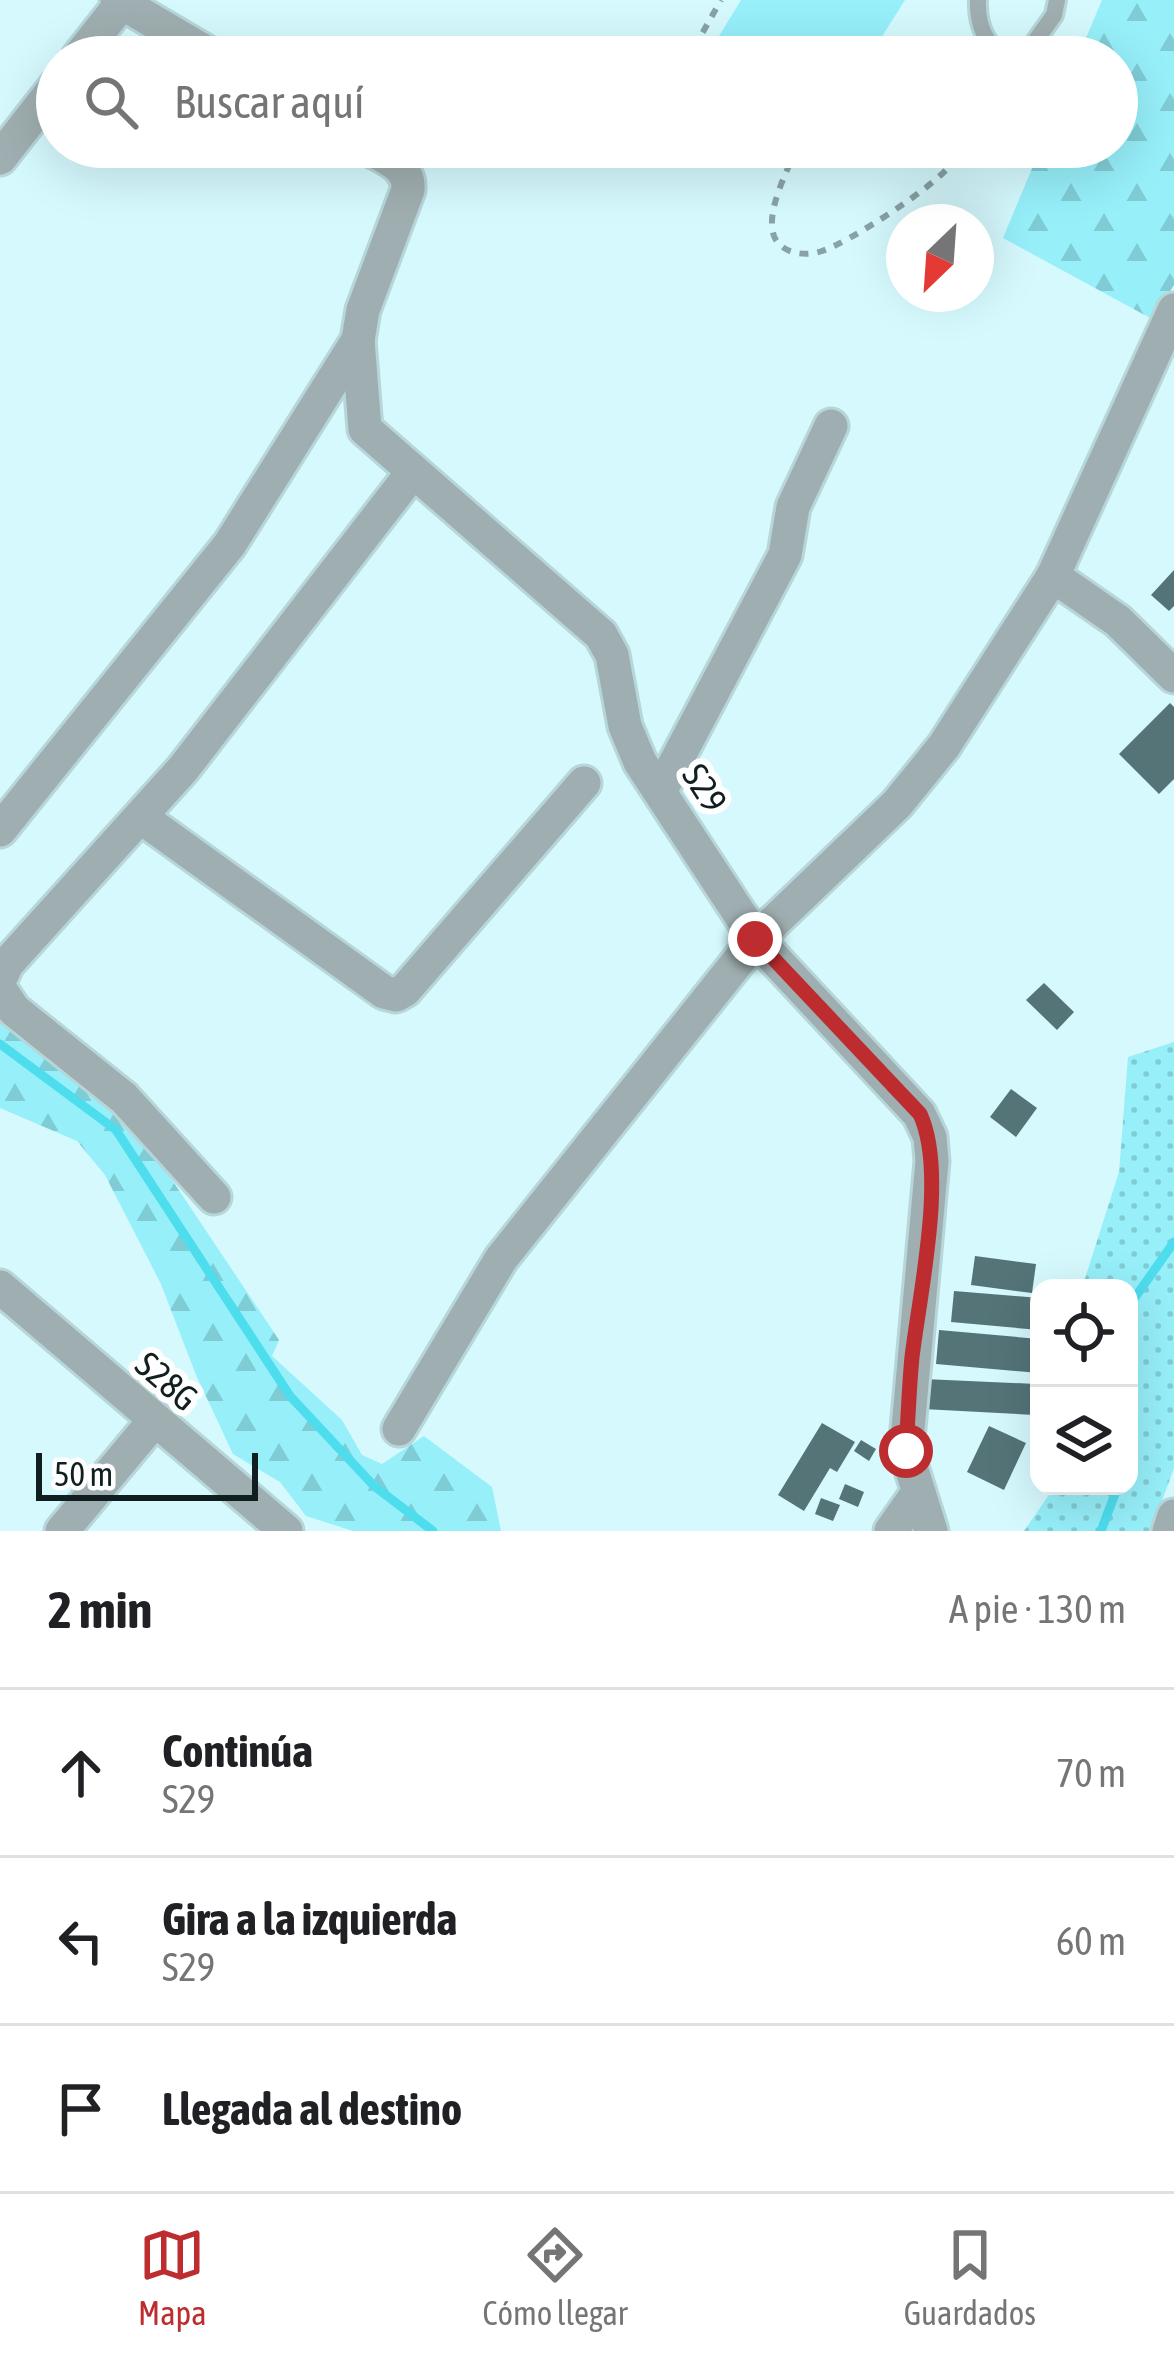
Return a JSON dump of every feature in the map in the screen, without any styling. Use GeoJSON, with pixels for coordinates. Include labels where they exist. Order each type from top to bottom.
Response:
{"type":"FeatureCollection","features":[{"type":"Feature","properties":{"kind":"street"},"geometry":{"type":"LineString","coordinates":[[95,36],[121,1],[179,36]]}},
{"type":"Feature","properties":{"kind":"street"},"geometry":{"type":"LineString","coordinates":[[0,158],[36,112]]}},
{"type":"Feature","properties":{"kind":"street","name":"S29"},"geometry":{"type":"LineString","coordinates":[[403,168],[409,177],[408,190],[363,310],[358,340],[365,429],[601,635],[612,655],[625,726],[640,762],[755,939],[920,1114],[930,1137],[931,1183],[906,1451],[931,1531]]}},
{"type":"Feature","properties":{"kind":"street"},"geometry":{"type":"LineString","coordinates":[[399,1429],[500,1258],[755,939],[897,804],[933,761],[1053,576],[1174,310]]}},
{"type":"Feature","properties":{"kind":"street"},"geometry":{"type":"LineString","coordinates":[[0,830],[230,544],[358,340]]}},
{"type":"Feature","properties":{"kind":"street"},"geometry":{"type":"LineString","coordinates":[[661,790],[784,555],[793,507],[831,426]]}},
{"type":"Feature","properties":{"kind":"street"},"geometry":{"type":"LineString","coordinates":[[0,979],[7,964],[142,818],[412,473]]}},
{"type":"Feature","properties":{"kind":"street"},"geometry":{"type":"LineString","coordinates":[[1053,576],[1118,621],[1174,676]]}},
{"type":"Feature","properties":{"kind":"street"},"geometry":{"type":"LineString","coordinates":[[142,818],[384,992],[396,994],[405,990],[584,783]]}},
{"type":"Feature","properties":{"kind":"street"},"geometry":{"type":"LineString","coordinates":[[0,989],[14,1010],[124,1098],[214,1197]]}},
{"type":"Feature","properties":{"kind":"street","name":"S28G"},"geometry":{"type":"LineString","coordinates":[[0,1287],[286,1531]]}},
{"type":"Feature","properties":{"kind":"street"},"geometry":{"type":"LineString","coordinates":[[62,1531],[154,1421]]}},
{"type":"Feature","properties":{"kind":"street"},"geometry":{"type":"LineString","coordinates":[[891,1531],[917,1494]]}},
{"type":"Feature","properties":{"kind":"street"},"geometry":{"type":"LineString","coordinates":[[1168,1531],[1174,1516]]}},
{"type":"Feature","properties":{"kind":"lane"},"geometry":{"type":"LineString","coordinates":[[978,0],[977,14],[986,36]]}},
{"type":"Feature","properties":{"kind":"lane"},"geometry":{"type":"LineString","coordinates":[[1039,36],[1054,15],[1057,0]]}},
{"type":"Feature","properties":{"kind":"path"},"geometry":{"type":"LineString","coordinates":[[701,36],[722,0]]}},
{"type":"Feature","properties":{"kind":"path"},"geometry":{"type":"LineString","coordinates":[[789,168],[773,213],[774,235],[784,248],[799,255],[821,252],[897,207],[947,168]]}},
{"type":"Feature","properties":{"kind":"green space"},"geometry":{"type":"Polygon","coordinates":[[[741,0],[905,0],[882,36],[719,36],[741,0]]]}},
{"type":"Feature","properties":{"kind":"green space"},"geometry":{"type":"Polygon","coordinates":[[[1102,0],[1174,0],[1174,285],[1152,319],[1003,238],[1032,168],[1138,168],[1138,36],[1087,36],[1102,0]]]}},
{"type":"Feature","properties":{"kind":"green space"},"geometry":{"type":"Polygon","coordinates":[[[0,1013],[126,1111],[279,1340],[272,1356],[342,1420],[362,1455],[382,1464],[424,1436],[492,1487],[501,1531],[353,1531],[306,1516],[280,1482],[233,1454],[161,1284],[105,1175],[77,1141],[0,1108],[0,1013]]]}},
{"type":"Feature","properties":{"kind":"green space"},"geometry":{"type":"Polygon","coordinates":[[[1174,1042],[1174,1468],[1151,1531],[1024,1531],[1049,1495],[1138,1495],[1138,1279],[1085,1279],[1119,1172],[1128,1057],[1174,1042]]]}},
{"type":"Feature","properties":{"kind":"building"},"geometry":{"type":"Polygon","coordinates":[[[1174,570],[1174,606],[1169,611],[1151,595],[1174,570]]]}},
{"type":"Feature","properties":{"kind":"building"},"geometry":{"type":"Polygon","coordinates":[[[1170,703],[1174,707],[1174,779],[1159,794],[1119,754],[1170,703]]]}},
{"type":"Feature","properties":{"kind":"building"},"geometry":{"type":"Polygon","coordinates":[[[1044,983],[1074,1012],[1057,1030],[1026,1000],[1044,983]]]}},
{"type":"Feature","properties":{"kind":"building"},"geometry":{"type":"Polygon","coordinates":[[[1011,1089],[1037,1108],[1016,1137],[990,1117],[1011,1089]]]}},
{"type":"Feature","properties":{"kind":"building"},"geometry":{"type":"Polygon","coordinates":[[[975,1256],[1036,1264],[1030,1293],[971,1285],[975,1256]]]}},
{"type":"Feature","properties":{"kind":"building"},"geometry":{"type":"Polygon","coordinates":[[[954,1291],[1030,1297],[1030,1329],[951,1322],[954,1291]]]}},
{"type":"Feature","properties":{"kind":"building"},"geometry":{"type":"Polygon","coordinates":[[[939,1330],[1030,1338],[1030,1372],[936,1364],[939,1330]]]}},
{"type":"Feature","properties":{"kind":"building"},"geometry":{"type":"Polygon","coordinates":[[[924,1379],[1030,1384],[1030,1415],[923,1409],[924,1379]]]}},
{"type":"Feature","properties":{"kind":"building"},"geometry":{"type":"Polygon","coordinates":[[[822,1423],[855,1442],[837,1472],[830,1468],[804,1511],[778,1495],[822,1423]]]}},
{"type":"Feature","properties":{"kind":"building"},"geometry":{"type":"Polygon","coordinates":[[[989,1426],[1026,1443],[1004,1490],[967,1472],[989,1426]]]}},
{"type":"Feature","properties":{"kind":"building"},"geometry":{"type":"Polygon","coordinates":[[[861,1440],[876,1449],[869,1461],[854,1451],[861,1440]]]}},
{"type":"Feature","properties":{"kind":"building"},"geometry":{"type":"Polygon","coordinates":[[[845,1484],[864,1492],[858,1507],[839,1499],[845,1484]]]}},
{"type":"Feature","properties":{"kind":"building"},"geometry":{"type":"Polygon","coordinates":[[[821,1498],[840,1505],[833,1521],[815,1514],[821,1498]]]}},
{"type":"Feature","properties":{"kind":"waterway"},"geometry":{"type":"LineString","coordinates":[[0,1044],[116,1130],[290,1396],[374,1486],[433,1531]]}},
{"type":"Feature","properties":{"kind":"waterway"},"geometry":{"type":"LineString","coordinates":[[1138,1293],[1174,1242]]}},
{"type":"Feature","properties":{"kind":"waterway"},"geometry":{"type":"LineString","coordinates":[[1101,1531],[1115,1495]]}},
{"type":"Feature","properties":{"kind":"route"},"geometry":{"type":"LineString","coordinates":[[755,939],[920,1114],[930,1137],[924,1272],[906,1451]]}}]}
